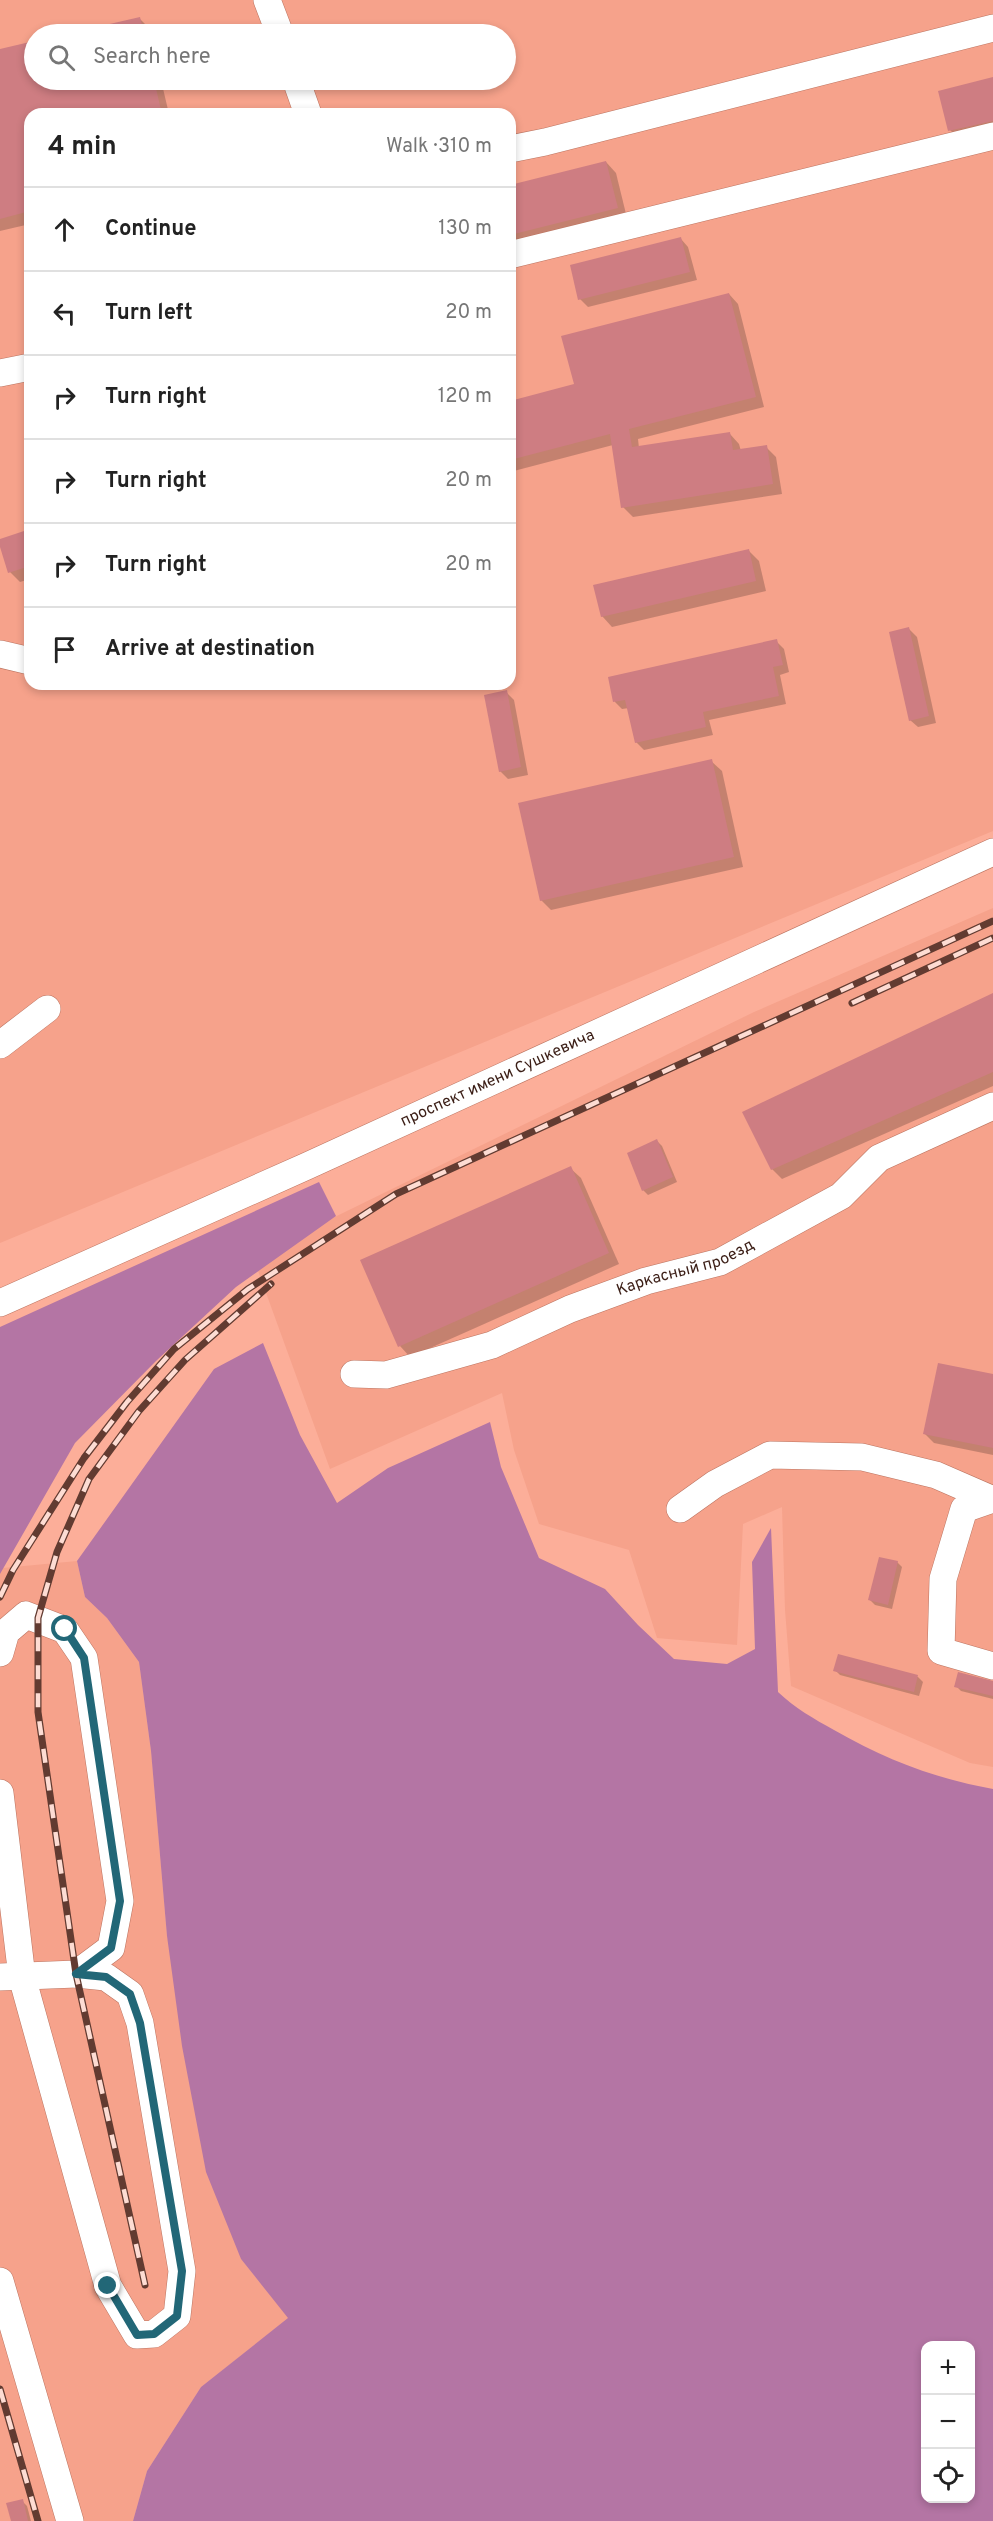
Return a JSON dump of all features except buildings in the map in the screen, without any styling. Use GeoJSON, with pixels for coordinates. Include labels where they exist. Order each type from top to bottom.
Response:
{"type":"FeatureCollection","features":[{"type":"Feature","properties":{"kind":"street"},"geometry":{"type":"LineString","coordinates":[[267,0],[276,24]]}},
{"type":"Feature","properties":{"kind":"street"},"geometry":{"type":"LineString","coordinates":[[516,148],[993,28]]}},
{"type":"Feature","properties":{"kind":"street"},"geometry":{"type":"LineString","coordinates":[[300,90],[306,108]]}},
{"type":"Feature","properties":{"kind":"street"},"geometry":{"type":"LineString","coordinates":[[516,254],[993,136]]}},
{"type":"Feature","properties":{"kind":"street"},"geometry":{"type":"LineString","coordinates":[[0,373],[24,368]]}},
{"type":"Feature","properties":{"kind":"street"},"geometry":{"type":"LineString","coordinates":[[0,654],[24,660]]}},
{"type":"Feature","properties":{"kind":"street","name":"проспект имени Сушкевича"},"geometry":{"type":"LineString","coordinates":[[0,1303],[307,1166],[993,852]]}},
{"type":"Feature","properties":{"kind":"street"},"geometry":{"type":"LineString","coordinates":[[0,1045],[47,1009]]}},
{"type":"Feature","properties":{"kind":"street","name":"Каркасный проезд"},"geometry":{"type":"LineString","coordinates":[[354,1374],[386,1375],[492,1346],[570,1309],[646,1281],[720,1262],[840,1196],[879,1158],[993,1106]]}},
{"type":"Feature","properties":{"kind":"street"},"geometry":{"type":"LineString","coordinates":[[680,1509],[715,1484],[770,1455],[862,1457],[936,1475],[992,1499]]}},
{"type":"Feature","properties":{"kind":"street"},"geometry":{"type":"LineString","coordinates":[[992,1499],[964,1509],[943,1579],[941,1651],[993,1666]]}},
{"type":"Feature","properties":{"kind":"street"},"geometry":{"type":"LineString","coordinates":[[0,1653],[6,1632],[26,1615],[65,1629],[84,1658],[120,1901],[111,1948],[76,1974]]}},
{"type":"Feature","properties":{"kind":"street"},"geometry":{"type":"LineString","coordinates":[[0,1793],[11,1977],[108,2286],[137,2335],[154,2334],[177,2316],[182,2271],[140,2023],[130,1994],[106,1977],[76,1974],[11,1977]]}},
{"type":"Feature","properties":{"kind":"street"},"geometry":{"type":"LineString","coordinates":[[0,2281],[70,2521]]}},
{"type":"Feature","properties":{"kind":"shaded area"},"geometry":{"type":"Polygon","coordinates":[[[0,0],[993,0],[993,831],[0,1243],[0,0]]]}},
{"type":"Feature","properties":{"kind":"shaded area"},"geometry":{"type":"Polygon","coordinates":[[[993,908],[993,1767],[970,1763],[791,1686],[785,1610],[782,1507],[743,1524],[737,1645],[657,1638],[629,1550],[539,1524],[514,1450],[502,1393],[330,1469],[253,1257],[754,1012],[993,908]]]}},
{"type":"Feature","properties":{"kind":"shaded area"},"geometry":{"type":"Polygon","coordinates":[[[319,1182],[336,1216],[236,1287],[156,1361],[75,1443],[0,1574],[0,1327],[319,1182]]]}},
{"type":"Feature","properties":{"kind":"shaded area"},"geometry":{"type":"Polygon","coordinates":[[[263,1343],[300,1435],[337,1503],[388,1468],[490,1422],[501,1467],[539,1558],[605,1589],[674,1659],[727,1664],[755,1649],[752,1562],[771,1528],[778,1692],[819,1722],[892,1759],[950,1779],[993,1789],[993,2521],[133,2521],[147,2471],[201,2387],[288,2318],[241,2259],[206,2172],[182,2046],[167,1936],[151,1751],[139,1662],[107,1618],[85,1597],[77,1561],[214,1369],[263,1343]]]}},
{"type":"Feature","properties":{"kind":"shaded area"},"geometry":{"type":"Polygon","coordinates":[[[77,1561],[85,1597],[107,1618],[139,1662],[151,1751],[167,1936],[241,2259],[289,2318],[201,2387],[147,2471],[133,2521],[0,2521],[0,1574],[3,1568],[77,1561]]]}},
{"type":"Feature","properties":{"kind":"railway"},"geometry":{"type":"LineString","coordinates":[[0,1597],[13,1570],[84,1458],[127,1402],[174,1349],[248,1289],[396,1194],[993,921]]}},
{"type":"Feature","properties":{"kind":"railway"},"geometry":{"type":"LineString","coordinates":[[852,1003],[993,938]]}},
{"type":"Feature","properties":{"kind":"railway"},"geometry":{"type":"LineString","coordinates":[[145,2285],[76,1974],[38,1712],[38,1618],[57,1552],[89,1479],[139,1411],[185,1360],[271,1284]]}},
{"type":"Feature","properties":{"kind":"railway"},"geometry":{"type":"LineString","coordinates":[[0,2389],[38,2521]]}},
{"type":"Feature","properties":{"kind":"route"},"geometry":{"type":"LineString","coordinates":[[65,1629],[84,1658],[120,1901],[111,1948],[76,1974],[106,1977],[130,1994],[140,2023],[182,2271],[177,2316],[154,2334],[137,2335],[108,2286]]}}]}
